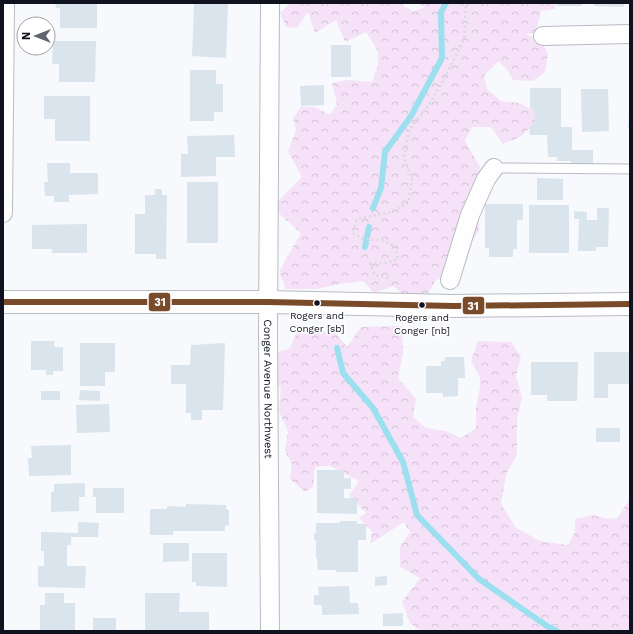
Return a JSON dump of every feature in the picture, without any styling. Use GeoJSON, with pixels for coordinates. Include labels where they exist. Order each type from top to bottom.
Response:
{"type":"FeatureCollection","features":[{"type":"Feature","properties":{"kind":"street"},"geometry":{"type":"LineString","coordinates":[[3,213],[5,3]]}},
{"type":"Feature","properties":{"kind":"street","name":"Conger Avenue Northwest"},"geometry":{"type":"LineString","coordinates":[[270,3],[268,302],[270,631]]}},
{"type":"Feature","properties":{"kind":"street"},"geometry":{"type":"LineString","coordinates":[[543,36],[630,34]]}},
{"type":"Feature","properties":{"kind":"street"},"geometry":{"type":"LineString","coordinates":[[450,280],[470,215],[486,179],[494,168]]}},
{"type":"Feature","properties":{"kind":"street"},"geometry":{"type":"LineString","coordinates":[[3,302],[268,302],[453,306],[630,304]]}},
{"type":"Feature","properties":{"kind":"lane"},"geometry":{"type":"LineString","coordinates":[[494,168],[630,169]]}},
{"type":"Feature","properties":{"kind":"path"},"geometry":{"type":"LineString","coordinates":[[388,278],[375,275],[370,264],[385,263],[398,259],[395,246],[382,240],[365,239],[352,232],[357,219],[391,212],[408,203],[412,180],[404,157],[409,130],[429,105],[464,39],[466,3]]}},
{"type":"Feature","properties":{"kind":"green space"},"geometry":{"type":"Polygon","coordinates":[[[291,3],[402,3],[403,6],[414,11],[425,7],[417,3],[556,3],[555,9],[541,11],[536,33],[526,34],[541,41],[548,53],[545,72],[533,81],[513,80],[507,69],[498,61],[484,76],[487,89],[501,101],[519,103],[533,110],[536,121],[522,136],[503,144],[491,127],[472,127],[465,141],[480,167],[475,185],[479,230],[455,271],[435,281],[426,297],[412,306],[394,286],[374,293],[363,281],[344,283],[316,289],[286,289],[279,272],[301,233],[272,207],[302,177],[288,151],[296,131],[293,118],[301,107],[315,107],[330,115],[337,104],[332,83],[346,80],[372,82],[378,66],[378,51],[366,32],[345,42],[336,20],[315,33],[308,12],[297,28],[286,27],[280,13],[291,3]]]}},
{"type":"Feature","properties":{"kind":"green space"},"geometry":{"type":"Polygon","coordinates":[[[402,326],[403,353],[398,378],[416,399],[413,417],[426,428],[446,431],[461,438],[476,428],[476,409],[480,387],[480,377],[471,361],[478,341],[511,342],[521,356],[516,376],[522,398],[517,419],[517,454],[506,475],[501,504],[516,528],[540,541],[568,545],[575,532],[575,519],[593,515],[617,519],[630,498],[630,631],[420,631],[410,623],[402,602],[420,578],[400,567],[400,547],[410,532],[404,522],[370,544],[372,531],[359,518],[366,513],[349,495],[359,481],[330,466],[315,467],[313,487],[305,492],[290,479],[292,464],[285,451],[288,432],[279,411],[281,387],[275,382],[274,354],[290,348],[297,332],[335,332],[347,347],[361,327],[402,326]]]}},
{"type":"Feature","properties":{"kind":"building"},"geometry":{"type":"Polygon","coordinates":[[[55,3],[97,3],[97,28],[60,28],[60,8],[56,8],[55,3]]]}},
{"type":"Feature","properties":{"kind":"building"},"geometry":{"type":"Polygon","coordinates":[[[194,3],[228,3],[226,58],[192,56],[194,3]]]}},
{"type":"Feature","properties":{"kind":"building"},"geometry":{"type":"Polygon","coordinates":[[[557,3],[582,3],[582,6],[557,6],[557,3]]]}},
{"type":"Feature","properties":{"kind":"building"},"geometry":{"type":"Polygon","coordinates":[[[594,3],[624,3],[624,7],[594,6],[594,3]]]}},
{"type":"Feature","properties":{"kind":"building"},"geometry":{"type":"Polygon","coordinates":[[[56,41],[96,41],[95,82],[59,82],[59,64],[52,64],[52,56],[56,56],[56,41]]]}},
{"type":"Feature","properties":{"kind":"building"},"geometry":{"type":"Polygon","coordinates":[[[331,45],[351,45],[351,77],[331,77],[331,45]]]}},
{"type":"Feature","properties":{"kind":"building"},"geometry":{"type":"Polygon","coordinates":[[[190,70],[216,70],[216,84],[223,84],[223,112],[214,112],[214,121],[190,121],[190,70]]]}},
{"type":"Feature","properties":{"kind":"building"},"geometry":{"type":"Polygon","coordinates":[[[324,85],[324,105],[301,106],[300,86],[324,85]]]}},
{"type":"Feature","properties":{"kind":"building"},"geometry":{"type":"Polygon","coordinates":[[[530,88],[561,88],[561,127],[572,127],[572,150],[593,150],[593,164],[571,164],[571,161],[557,161],[557,157],[548,157],[547,135],[530,135],[529,128],[536,121],[533,110],[530,108],[530,88]]]}},
{"type":"Feature","properties":{"kind":"building"},"geometry":{"type":"Polygon","coordinates":[[[581,89],[608,89],[609,131],[582,132],[581,89]]]}},
{"type":"Feature","properties":{"kind":"building"},"geometry":{"type":"Polygon","coordinates":[[[44,96],[90,96],[90,141],[55,141],[55,119],[44,119],[44,96]]]}},
{"type":"Feature","properties":{"kind":"building"},"geometry":{"type":"Polygon","coordinates":[[[629,117],[630,128],[628,128],[629,117]]]}},
{"type":"Feature","properties":{"kind":"building"},"geometry":{"type":"Polygon","coordinates":[[[234,135],[235,157],[216,157],[216,176],[181,177],[181,154],[188,154],[187,136],[234,135]]]}},
{"type":"Feature","properties":{"kind":"building"},"geometry":{"type":"Polygon","coordinates":[[[47,163],[70,163],[70,173],[98,173],[98,194],[69,195],[69,202],[54,202],[54,196],[45,196],[44,182],[48,182],[47,163]]]}},
{"type":"Feature","properties":{"kind":"building"},"geometry":{"type":"Polygon","coordinates":[[[537,178],[563,179],[563,200],[537,200],[537,178]]]}},
{"type":"Feature","properties":{"kind":"building"},"geometry":{"type":"Polygon","coordinates":[[[187,182],[218,182],[218,243],[187,243],[187,182]]]}},
{"type":"Feature","properties":{"kind":"building"},"geometry":{"type":"Polygon","coordinates":[[[155,189],[162,189],[162,195],[167,195],[166,259],[156,259],[156,254],[135,254],[135,214],[145,214],[145,195],[155,195],[155,189]]]}},
{"type":"Feature","properties":{"kind":"building"},"geometry":{"type":"Polygon","coordinates":[[[485,204],[523,204],[523,220],[517,220],[517,249],[513,249],[513,257],[489,257],[489,248],[485,248],[485,204]]]}},
{"type":"Feature","properties":{"kind":"building"},"geometry":{"type":"Polygon","coordinates":[[[529,205],[569,205],[569,253],[529,253],[529,205]]]}},
{"type":"Feature","properties":{"kind":"building"},"geometry":{"type":"Polygon","coordinates":[[[597,208],[609,208],[608,247],[596,247],[596,251],[578,251],[579,219],[574,219],[574,211],[587,212],[587,220],[597,220],[597,208]]]}},
{"type":"Feature","properties":{"kind":"building"},"geometry":{"type":"Polygon","coordinates":[[[87,224],[87,253],[52,253],[52,249],[32,249],[32,225],[87,224]]]}},
{"type":"Feature","properties":{"kind":"building"},"geometry":{"type":"Polygon","coordinates":[[[31,341],[54,341],[54,347],[63,347],[63,371],[53,371],[53,375],[46,375],[46,370],[31,370],[31,341]]]}},
{"type":"Feature","properties":{"kind":"building"},"geometry":{"type":"Polygon","coordinates":[[[80,343],[115,343],[115,372],[105,372],[105,386],[80,386],[80,343]]]}},
{"type":"Feature","properties":{"kind":"building"},"geometry":{"type":"Polygon","coordinates":[[[225,343],[223,410],[202,410],[202,420],[191,420],[191,413],[186,413],[186,384],[171,384],[171,365],[190,365],[191,345],[225,343]]]}},
{"type":"Feature","properties":{"kind":"building"},"geometry":{"type":"Polygon","coordinates":[[[594,352],[630,352],[630,384],[608,384],[608,398],[594,398],[594,352]]]}},
{"type":"Feature","properties":{"kind":"building"},"geometry":{"type":"Polygon","coordinates":[[[445,357],[464,357],[465,378],[458,378],[458,396],[443,397],[443,393],[426,393],[426,366],[441,366],[441,361],[445,361],[445,357]]]}},
{"type":"Feature","properties":{"kind":"building"},"geometry":{"type":"Polygon","coordinates":[[[531,362],[578,362],[577,401],[547,401],[547,395],[531,395],[531,362]]]}},
{"type":"Feature","properties":{"kind":"building"},"geometry":{"type":"Polygon","coordinates":[[[80,390],[100,391],[100,401],[79,400],[80,390]]]}},
{"type":"Feature","properties":{"kind":"building"},"geometry":{"type":"Polygon","coordinates":[[[41,391],[60,391],[60,400],[41,400],[41,391]]]}},
{"type":"Feature","properties":{"kind":"building"},"geometry":{"type":"Polygon","coordinates":[[[109,404],[110,432],[77,433],[76,405],[109,404]]]}},
{"type":"Feature","properties":{"kind":"building"},"geometry":{"type":"Polygon","coordinates":[[[596,428],[620,428],[620,442],[596,442],[596,428]]]}},
{"type":"Feature","properties":{"kind":"building"},"geometry":{"type":"Polygon","coordinates":[[[71,445],[71,475],[29,476],[28,458],[32,458],[31,446],[71,445]]]}},
{"type":"Feature","properties":{"kind":"building"},"geometry":{"type":"Polygon","coordinates":[[[317,470],[344,470],[344,478],[351,478],[351,489],[344,489],[344,498],[357,498],[357,514],[317,513],[317,470]]]}},
{"type":"Feature","properties":{"kind":"building"},"geometry":{"type":"Polygon","coordinates":[[[85,483],[85,497],[79,497],[79,511],[51,512],[51,492],[54,492],[54,484],[85,483]]]}},
{"type":"Feature","properties":{"kind":"building"},"geometry":{"type":"Polygon","coordinates":[[[93,488],[124,488],[124,513],[96,513],[96,497],[93,497],[93,488]]]}},
{"type":"Feature","properties":{"kind":"building"},"geometry":{"type":"Polygon","coordinates":[[[186,504],[226,505],[226,509],[229,510],[229,525],[225,526],[225,531],[173,531],[173,535],[150,535],[150,509],[167,509],[167,506],[186,507],[186,504]]]}},
{"type":"Feature","properties":{"kind":"building"},"geometry":{"type":"Polygon","coordinates":[[[340,521],[357,521],[357,524],[366,524],[366,540],[358,540],[358,572],[318,570],[316,540],[314,540],[316,523],[340,523],[340,521]]]}},
{"type":"Feature","properties":{"kind":"building"},"geometry":{"type":"Polygon","coordinates":[[[78,522],[99,523],[98,537],[71,537],[71,545],[67,545],[67,566],[86,566],[85,588],[38,587],[38,566],[44,566],[44,551],[41,551],[41,532],[78,533],[78,522]]]}},
{"type":"Feature","properties":{"kind":"building"},"geometry":{"type":"Polygon","coordinates":[[[163,543],[189,543],[189,561],[163,562],[163,543]]]}},
{"type":"Feature","properties":{"kind":"building"},"geometry":{"type":"Polygon","coordinates":[[[192,553],[227,553],[227,587],[196,586],[196,582],[192,582],[192,553]]]}},
{"type":"Feature","properties":{"kind":"building"},"geometry":{"type":"Polygon","coordinates":[[[387,576],[387,585],[375,586],[375,577],[387,576]]]}},
{"type":"Feature","properties":{"kind":"building"},"geometry":{"type":"Polygon","coordinates":[[[349,586],[350,603],[358,603],[359,614],[322,615],[322,605],[314,605],[314,595],[319,595],[318,587],[349,586]]]}},
{"type":"Feature","properties":{"kind":"building"},"geometry":{"type":"Polygon","coordinates":[[[45,593],[64,593],[64,603],[75,603],[75,631],[40,631],[40,605],[45,605],[45,593]]]}},
{"type":"Feature","properties":{"kind":"building"},"geometry":{"type":"Polygon","coordinates":[[[145,593],[180,593],[179,612],[209,612],[209,631],[145,631],[145,593]]]}},
{"type":"Feature","properties":{"kind":"building"},"geometry":{"type":"Polygon","coordinates":[[[403,613],[403,626],[383,626],[383,614],[403,613]]]}},
{"type":"Feature","properties":{"kind":"building"},"geometry":{"type":"Polygon","coordinates":[[[93,618],[116,618],[116,631],[93,631],[93,618]]]}},
{"type":"Feature","properties":{"kind":"waterway"},"geometry":{"type":"LineString","coordinates":[[373,208],[381,188],[385,152],[411,116],[442,58],[441,12],[446,3]]}},
{"type":"Feature","properties":{"kind":"waterway"},"geometry":{"type":"LineString","coordinates":[[365,247],[369,227]]}},
{"type":"Feature","properties":{"kind":"waterway"},"geometry":{"type":"LineString","coordinates":[[337,348],[343,373],[373,408],[403,462],[417,515],[479,579],[547,626],[557,631]]}},
{"type":"Feature","properties":{"kind":"transit line","name":"31"},"geometry":{"type":"LineString","coordinates":[[3,302],[268,302],[453,306],[630,304]]}},
{"type":"Feature","properties":{"kind":"place","name":"Rogers and Conger [sb]"},"geometry":{"type":"Point","coordinates":[317,303]}},
{"type":"Feature","properties":{"kind":"place","name":"Rogers and Conger [nb]"},"geometry":{"type":"Point","coordinates":[422,305]}}]}
